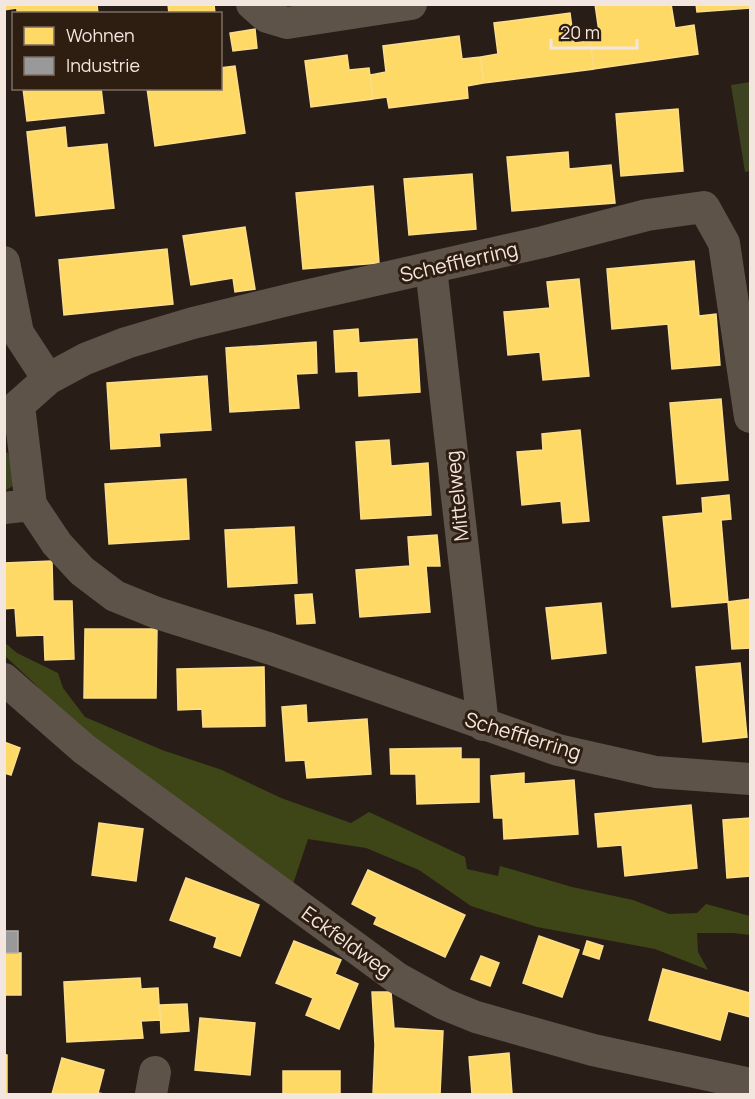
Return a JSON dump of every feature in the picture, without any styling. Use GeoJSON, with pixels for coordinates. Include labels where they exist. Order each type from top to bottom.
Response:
{"type":"FeatureCollection","features":[{"type":"Feature","properties":{"kind":"street"},"geometry":{"type":"LineString","coordinates":[[252,4],[267,17],[287,23],[411,4]]}},
{"type":"Feature","properties":{"kind":"street","name":"Schefflerring"},"geometry":{"type":"LineString","coordinates":[[750,417],[724,243],[704,207],[646,215],[193,323],[126,343],[85,359],[48,379],[12,412],[18,506],[82,571],[115,596],[157,613],[271,649],[558,750],[656,772],[750,779]]}},
{"type":"Feature","properties":{"kind":"street"},"geometry":{"type":"LineString","coordinates":[[4,262],[18,333],[48,379]]}},
{"type":"Feature","properties":{"kind":"street","name":"Mittelweg"},"geometry":{"type":"LineString","coordinates":[[431,268],[483,725]]}},
{"type":"Feature","properties":{"kind":"street","name":"Eckfeldweg"},"geometry":{"type":"LineString","coordinates":[[4,679],[84,749],[397,978],[444,1004],[476,1017],[592,1050],[750,1084]]}},
{"type":"Feature","properties":{"kind":"green space"},"geometry":{"type":"Polygon","coordinates":[[[750,82],[750,171],[745,172],[731,85],[750,82]]]}},
{"type":"Feature","properties":{"kind":"green space"},"geometry":{"type":"Polygon","coordinates":[[[4,451],[8,453],[17,483],[5,491],[4,451]]]}},
{"type":"Feature","properties":{"kind":"green space"},"geometry":{"type":"Polygon","coordinates":[[[4,642],[17,653],[58,673],[63,688],[85,717],[162,750],[222,770],[281,798],[351,823],[369,812],[465,857],[467,869],[498,876],[500,866],[572,887],[633,900],[669,914],[697,913],[706,904],[750,916],[750,935],[697,933],[698,952],[708,970],[655,949],[537,927],[471,906],[419,870],[366,848],[308,839],[293,884],[75,731],[36,685],[5,656],[4,642]]]}},
{"type":"Feature","properties":{"kind":"building: Wohnen"},"geometry":{"type":"Polygon","coordinates":[[[4,4],[97,4],[98,12],[17,12],[17,8],[4,10],[4,4]]]}},
{"type":"Feature","properties":{"kind":"building: Wohnen"},"geometry":{"type":"Polygon","coordinates":[[[168,4],[214,4],[215,12],[169,12],[168,4]]]}},
{"type":"Feature","properties":{"kind":"building: Wohnen"},"geometry":{"type":"Polygon","coordinates":[[[595,4],[671,4],[675,28],[694,25],[698,54],[594,69],[590,41],[600,39],[595,4]]]}},
{"type":"Feature","properties":{"kind":"building: Wohnen"},"geometry":{"type":"Polygon","coordinates":[[[696,4],[750,4],[750,8],[697,12],[696,4]]]}},
{"type":"Feature","properties":{"kind":"building: Wohnen"},"geometry":{"type":"Polygon","coordinates":[[[570,13],[574,43],[590,41],[594,69],[484,83],[480,57],[498,54],[494,23],[570,13]]]}},
{"type":"Feature","properties":{"kind":"building: Wohnen"},"geometry":{"type":"Polygon","coordinates":[[[255,29],[257,48],[233,51],[230,33],[255,29]]]}},
{"type":"Feature","properties":{"kind":"building: Wohnen"},"geometry":{"type":"Polygon","coordinates":[[[459,36],[462,59],[480,57],[484,83],[467,86],[468,98],[389,108],[387,97],[373,99],[370,75],[386,72],[383,46],[459,36]]]}},
{"type":"Feature","properties":{"kind":"building: Wohnen"},"geometry":{"type":"Polygon","coordinates":[[[347,55],[349,70],[369,68],[373,99],[311,107],[305,61],[347,55]]]}},
{"type":"Feature","properties":{"kind":"building: Wohnen"},"geometry":{"type":"Polygon","coordinates":[[[235,66],[245,133],[155,146],[147,90],[222,90],[222,68],[235,66]]]}},
{"type":"Feature","properties":{"kind":"building: Wohnen"},"geometry":{"type":"Polygon","coordinates":[[[23,90],[101,90],[104,113],[27,121],[23,90]]]}},
{"type":"Feature","properties":{"kind":"building: Wohnen"},"geometry":{"type":"Polygon","coordinates":[[[678,109],[683,171],[621,176],[616,114],[678,109]]]}},
{"type":"Feature","properties":{"kind":"building: Wohnen"},"geometry":{"type":"Polygon","coordinates":[[[65,127],[67,148],[107,144],[114,208],[36,216],[27,132],[65,127]]]}},
{"type":"Feature","properties":{"kind":"building: Wohnen"},"geometry":{"type":"Polygon","coordinates":[[[568,152],[569,169],[611,165],[615,203],[512,211],[507,157],[568,152]]]}},
{"type":"Feature","properties":{"kind":"building: Wohnen"},"geometry":{"type":"Polygon","coordinates":[[[472,174],[476,229],[409,235],[404,179],[472,174]]]}},
{"type":"Feature","properties":{"kind":"building: Wohnen"},"geometry":{"type":"Polygon","coordinates":[[[373,186],[379,263],[303,269],[296,193],[373,186]]]}},
{"type":"Feature","properties":{"kind":"building: Wohnen"},"geometry":{"type":"Polygon","coordinates":[[[245,227],[255,289],[235,292],[233,278],[191,285],[183,236],[245,227]]]}},
{"type":"Feature","properties":{"kind":"building: Wohnen"},"geometry":{"type":"Polygon","coordinates":[[[167,249],[173,304],[64,315],[59,260],[167,249]]]}},
{"type":"Feature","properties":{"kind":"building: Wohnen"},"geometry":{"type":"Polygon","coordinates":[[[694,261],[699,316],[716,314],[720,365],[672,369],[668,324],[612,329],[607,269],[694,261]]]}},
{"type":"Feature","properties":{"kind":"building: Wohnen"},"geometry":{"type":"Polygon","coordinates":[[[579,279],[589,376],[543,380],[540,352],[508,355],[504,312],[550,308],[547,282],[579,279]]]}},
{"type":"Feature","properties":{"kind":"building: Wohnen"},"geometry":{"type":"Polygon","coordinates":[[[358,329],[359,343],[417,339],[420,392],[359,396],[358,371],[336,372],[334,331],[358,329]]]}},
{"type":"Feature","properties":{"kind":"building: Wohnen"},"geometry":{"type":"Polygon","coordinates":[[[316,342],[317,373],[296,374],[299,408],[230,412],[226,348],[316,342]]]}},
{"type":"Feature","properties":{"kind":"building: Wohnen"},"geometry":{"type":"Polygon","coordinates":[[[207,376],[211,430],[159,433],[160,446],[111,449],[107,383],[207,376]]]}},
{"type":"Feature","properties":{"kind":"building: Wohnen"},"geometry":{"type":"Polygon","coordinates":[[[721,399],[728,480],[677,484],[670,403],[721,399]]]}},
{"type":"Feature","properties":{"kind":"building: Wohnen"},"geometry":{"type":"Polygon","coordinates":[[[580,430],[589,521],[563,523],[561,501],[522,505],[517,452],[543,450],[542,434],[580,430]]]}},
{"type":"Feature","properties":{"kind":"building: Wohnen"},"geometry":{"type":"Polygon","coordinates":[[[389,440],[391,466],[428,463],[431,515],[361,519],[356,442],[389,440]]]}},
{"type":"Feature","properties":{"kind":"building: Wohnen"},"geometry":{"type":"Polygon","coordinates":[[[186,479],[189,539],[109,544],[105,484],[186,479]]]}},
{"type":"Feature","properties":{"kind":"building: Wohnen"},"geometry":{"type":"Polygon","coordinates":[[[729,495],[731,519],[721,520],[728,602],[672,607],[663,517],[703,513],[702,498],[729,495]]]}},
{"type":"Feature","properties":{"kind":"building: Wohnen"},"geometry":{"type":"Polygon","coordinates":[[[294,527],[297,583],[228,587],[225,530],[294,527]]]}},
{"type":"Feature","properties":{"kind":"building: Wohnen"},"geometry":{"type":"Polygon","coordinates":[[[437,535],[440,566],[426,566],[430,612],[360,617],[356,570],[410,566],[408,537],[437,535]]]}},
{"type":"Feature","properties":{"kind":"building: Wohnen"},"geometry":{"type":"Polygon","coordinates":[[[52,561],[53,601],[72,601],[74,659],[45,660],[44,635],[17,636],[15,608],[4,609],[4,563],[52,561]]]}},
{"type":"Feature","properties":{"kind":"building: Wohnen"},"geometry":{"type":"Polygon","coordinates":[[[312,594],[315,623],[297,624],[295,595],[312,594]]]}},
{"type":"Feature","properties":{"kind":"building: Wohnen"},"geometry":{"type":"Polygon","coordinates":[[[750,599],[750,648],[732,649],[728,602],[750,599]]]}},
{"type":"Feature","properties":{"kind":"building: Wohnen"},"geometry":{"type":"Polygon","coordinates":[[[601,603],[606,653],[552,659],[546,608],[601,603]]]}},
{"type":"Feature","properties":{"kind":"building: Wohnen"},"geometry":{"type":"Polygon","coordinates":[[[85,629],[157,629],[156,698],[84,698],[85,629]]]}},
{"type":"Feature","properties":{"kind":"building: Wohnen"},"geometry":{"type":"Polygon","coordinates":[[[740,663],[747,737],[703,742],[696,667],[740,663]]]}},
{"type":"Feature","properties":{"kind":"building: Wohnen"},"geometry":{"type":"Polygon","coordinates":[[[264,667],[265,726],[203,727],[202,709],[178,710],[177,669],[264,667]]]}},
{"type":"Feature","properties":{"kind":"building: Wohnen"},"geometry":{"type":"Polygon","coordinates":[[[306,705],[307,723],[367,719],[371,774],[307,778],[305,760],[286,761],[282,707],[306,705]]]}},
{"type":"Feature","properties":{"kind":"building: Wohnen"},"geometry":{"type":"Polygon","coordinates":[[[4,742],[20,748],[11,775],[4,773],[4,742]]]}},
{"type":"Feature","properties":{"kind":"building: Wohnen"},"geometry":{"type":"Polygon","coordinates":[[[461,748],[461,759],[479,759],[479,802],[417,804],[416,774],[391,774],[390,749],[461,748]]]}},
{"type":"Feature","properties":{"kind":"building: Wohnen"},"geometry":{"type":"Polygon","coordinates":[[[524,773],[524,784],[574,780],[578,834],[504,839],[503,818],[494,818],[491,776],[524,773]]]}},
{"type":"Feature","properties":{"kind":"building: Wohnen"},"geometry":{"type":"Polygon","coordinates":[[[691,805],[697,868],[625,876],[622,845],[598,847],[595,814],[691,805]]]}},
{"type":"Feature","properties":{"kind":"building: Wohnen"},"geometry":{"type":"Polygon","coordinates":[[[750,818],[750,876],[727,878],[723,820],[750,818]]]}},
{"type":"Feature","properties":{"kind":"building: Wohnen"},"geometry":{"type":"Polygon","coordinates":[[[99,823],[143,829],[136,881],[92,875],[99,823]]]}},
{"type":"Feature","properties":{"kind":"building: Wohnen"},"geometry":{"type":"Polygon","coordinates":[[[368,870],[465,915],[445,957],[374,924],[377,917],[352,904],[368,870]]]}},
{"type":"Feature","properties":{"kind":"building: Wohnen"},"geometry":{"type":"Polygon","coordinates":[[[186,878],[259,905],[240,956],[214,947],[217,937],[170,920],[186,878]]]}},
{"type":"Feature","properties":{"kind":"building: Wohnen"},"geometry":{"type":"Polygon","coordinates":[[[539,936],[579,950],[562,997],[523,983],[539,936]]]}},
{"type":"Feature","properties":{"kind":"building: Wohnen"},"geometry":{"type":"Polygon","coordinates":[[[294,941],[341,960],[335,974],[358,984],[339,1029],[306,1015],[313,998],[276,983],[294,941]]]}},
{"type":"Feature","properties":{"kind":"building: Wohnen"},"geometry":{"type":"Polygon","coordinates":[[[587,941],[603,946],[599,959],[583,954],[587,941]]]}},
{"type":"Feature","properties":{"kind":"building: Wohnen"},"geometry":{"type":"Polygon","coordinates":[[[4,953],[21,953],[21,995],[4,995],[4,953]]]}},
{"type":"Feature","properties":{"kind":"building: Wohnen"},"geometry":{"type":"Polygon","coordinates":[[[481,956],[499,963],[490,986],[471,979],[481,956]]]}},
{"type":"Feature","properties":{"kind":"building: Wohnen"},"geometry":{"type":"Polygon","coordinates":[[[663,969],[750,993],[750,1017],[728,1011],[720,1040],[649,1020],[663,969]]]}},
{"type":"Feature","properties":{"kind":"building: Wohnen"},"geometry":{"type":"Polygon","coordinates":[[[140,978],[141,989],[158,988],[160,1020],[141,1021],[143,1038],[67,1042],[64,982],[140,978]]]}},
{"type":"Feature","properties":{"kind":"building: Wohnen"},"geometry":{"type":"Polygon","coordinates":[[[372,992],[391,992],[394,1028],[443,1031],[440,1094],[373,1094],[375,1045],[372,992]]]}},
{"type":"Feature","properties":{"kind":"building: Wohnen"},"geometry":{"type":"Polygon","coordinates":[[[187,1004],[189,1031],[161,1033],[160,1005],[187,1004]]]}},
{"type":"Feature","properties":{"kind":"building: Wohnen"},"geometry":{"type":"Polygon","coordinates":[[[200,1018],[255,1023],[250,1075],[195,1070],[200,1018]]]}},
{"type":"Feature","properties":{"kind":"building: Wohnen"},"geometry":{"type":"Polygon","coordinates":[[[509,1053],[512,1094],[472,1094],[469,1057],[509,1053]]]}},
{"type":"Feature","properties":{"kind":"building: Wohnen"},"geometry":{"type":"Polygon","coordinates":[[[4,1054],[7,1055],[7,1094],[4,1094],[4,1054]]]}},
{"type":"Feature","properties":{"kind":"building: Wohnen"},"geometry":{"type":"Polygon","coordinates":[[[62,1058],[104,1070],[98,1093],[104,1094],[52,1094],[62,1058]]]}},
{"type":"Feature","properties":{"kind":"building: Wohnen"},"geometry":{"type":"Polygon","coordinates":[[[283,1071],[340,1071],[340,1094],[283,1094],[283,1071]]]}},
{"type":"Feature","properties":{"kind":"building: Industrie"},"geometry":{"type":"Polygon","coordinates":[[[4,931],[18,931],[18,953],[4,953],[4,931]]]}}]}
